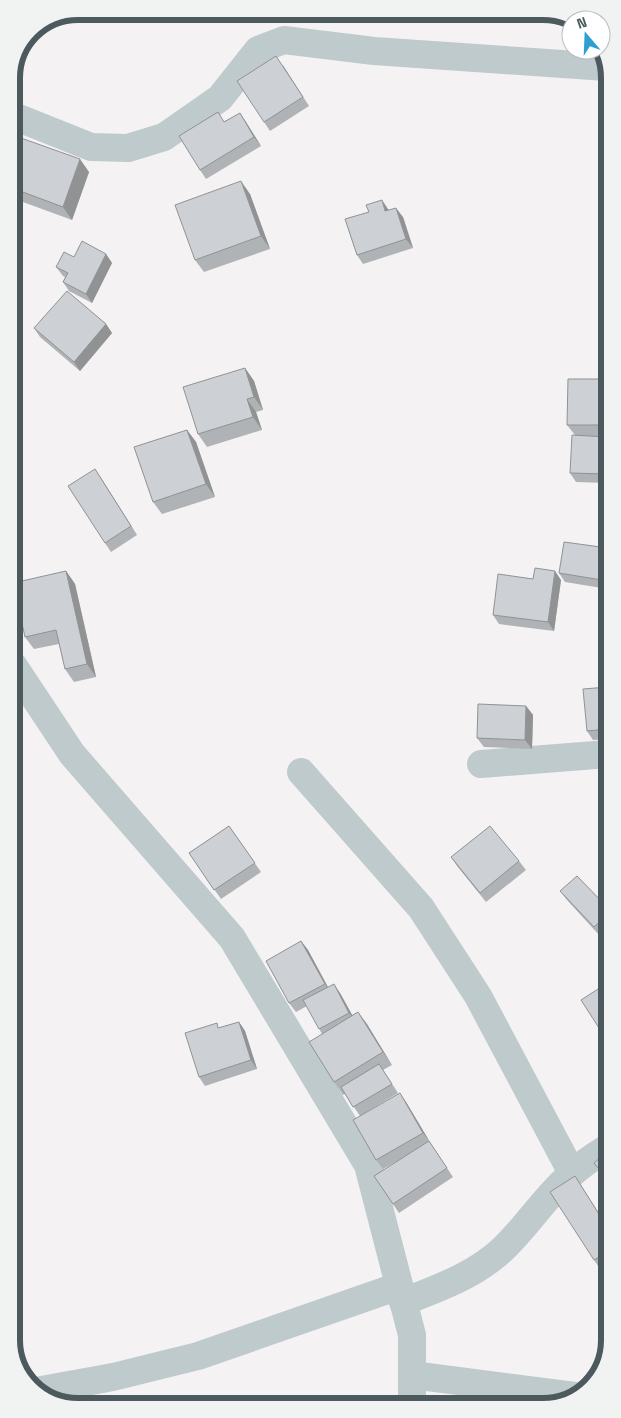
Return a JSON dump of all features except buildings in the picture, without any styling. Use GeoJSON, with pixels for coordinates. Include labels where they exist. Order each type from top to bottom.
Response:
{"type":"FeatureCollection","features":[{"type":"Feature","properties":{"kind":"street"},"geometry":{"type":"LineString","coordinates":[[20,118],[91,147],[128,148],[164,137],[220,98],[258,50],[284,40],[374,51],[600,67]]}},
{"type":"Feature","properties":{"kind":"street"},"geometry":{"type":"LineString","coordinates":[[20,676],[72,754],[232,938],[368,1165],[412,1335],[412,1398]]}},
{"type":"Feature","properties":{"kind":"street"},"geometry":{"type":"LineString","coordinates":[[481,764],[601,755]]}},
{"type":"Feature","properties":{"kind":"street"},"geometry":{"type":"LineString","coordinates":[[301,772],[422,908],[478,996],[572,1173]]}},
{"type":"Feature","properties":{"kind":"street"},"geometry":{"type":"LineString","coordinates":[[47,1389],[113,1377],[198,1356],[401,1294],[458,1280],[488,1262],[513,1239],[572,1173],[601,1153]]}},
{"type":"Feature","properties":{"kind":"street"},"geometry":{"type":"LineString","coordinates":[[412,1375],[563,1394]]}}]}
